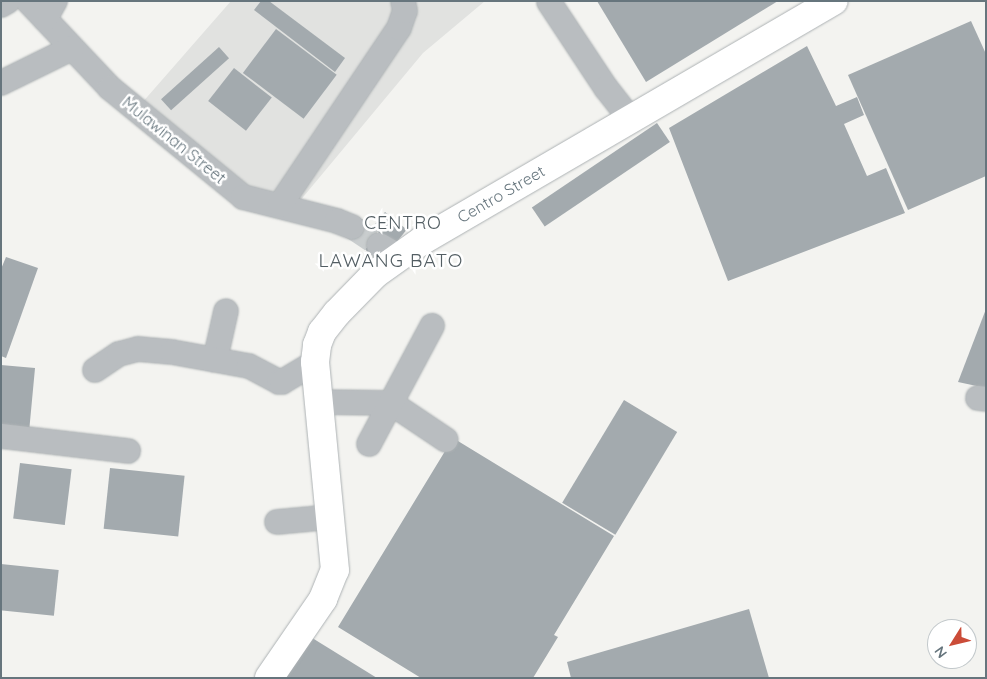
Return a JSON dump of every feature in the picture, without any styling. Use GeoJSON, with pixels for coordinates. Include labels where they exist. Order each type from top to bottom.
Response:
{"type":"FeatureCollection","features":[{"type":"Feature","properties":{"kind":"main road","name":"Centro Street"},"geometry":{"type":"LineString","coordinates":[[269,678],[330,584],[335,570],[314,362],[317,345],[322,332],[375,274],[388,251],[630,118],[834,1]]}},
{"type":"Feature","properties":{"kind":"street"},"geometry":{"type":"LineString","coordinates":[[1,5],[8,1]]}},
{"type":"Feature","properties":{"kind":"street","name":"Mulawinan Street"},"geometry":{"type":"LineString","coordinates":[[28,1],[50,10],[72,48],[110,88],[243,197],[280,205],[352,227]]}},
{"type":"Feature","properties":{"kind":"street"},"geometry":{"type":"LineString","coordinates":[[280,205],[399,28],[405,11],[403,1]]}},
{"type":"Feature","properties":{"kind":"street"},"geometry":{"type":"LineString","coordinates":[[548,2],[606,88],[630,118]]}},
{"type":"Feature","properties":{"kind":"street"},"geometry":{"type":"LineString","coordinates":[[1,83],[72,48]]}},
{"type":"Feature","properties":{"kind":"street"},"geometry":{"type":"LineString","coordinates":[[215,360],[226,311]]}},
{"type":"Feature","properties":{"kind":"street"},"geometry":{"type":"LineString","coordinates":[[369,444],[432,326]]}},
{"type":"Feature","properties":{"kind":"street"},"geometry":{"type":"LineString","coordinates":[[96,370],[119,354],[138,349],[249,366],[282,382],[314,362]]}},
{"type":"Feature","properties":{"kind":"street"},"geometry":{"type":"LineString","coordinates":[[319,402],[391,403],[446,440]]}},
{"type":"Feature","properties":{"kind":"street"},"geometry":{"type":"LineString","coordinates":[[1,436],[128,451]]}},
{"type":"Feature","properties":{"kind":"street"},"geometry":{"type":"LineString","coordinates":[[277,522],[331,517]]}},
{"type":"Feature","properties":{"kind":"shaded area"},"geometry":{"type":"Polygon","coordinates":[[[231,1],[485,1],[423,53],[299,202],[247,187],[141,104],[231,1]]]}},
{"type":"Feature","properties":{"kind":"building"},"geometry":{"type":"Polygon","coordinates":[[[261,1],[269,1],[345,58],[335,72],[254,10],[261,1]]]}},
{"type":"Feature","properties":{"kind":"building"},"geometry":{"type":"Polygon","coordinates":[[[597,1],[778,1],[646,82],[597,1]]]}},
{"type":"Feature","properties":{"kind":"building"},"geometry":{"type":"Polygon","coordinates":[[[971,21],[986,54],[986,176],[908,210],[848,75],[971,21]]]}},
{"type":"Feature","properties":{"kind":"building"},"geometry":{"type":"Polygon","coordinates":[[[276,29],[337,75],[304,119],[243,73],[276,29]]]}},
{"type":"Feature","properties":{"kind":"building"},"geometry":{"type":"Polygon","coordinates":[[[807,46],[836,106],[857,97],[864,115],[844,124],[867,176],[886,168],[905,213],[728,281],[669,128],[807,46]]]}},
{"type":"Feature","properties":{"kind":"building"},"geometry":{"type":"Polygon","coordinates":[[[219,47],[229,58],[171,110],[161,99],[219,47]]]}},
{"type":"Feature","properties":{"kind":"building"},"geometry":{"type":"Polygon","coordinates":[[[234,68],[272,98],[246,131],[208,101],[234,68]]]}},
{"type":"Feature","properties":{"kind":"building"},"geometry":{"type":"Polygon","coordinates":[[[657,123],[670,142],[545,227],[532,207],[657,123]]]}},
{"type":"Feature","properties":{"kind":"building"},"geometry":{"type":"Polygon","coordinates":[[[385,212],[407,230],[394,245],[372,228],[385,212]]]}},
{"type":"Feature","properties":{"kind":"building"},"geometry":{"type":"Polygon","coordinates":[[[362,219],[381,243],[368,253],[349,229],[362,219]]]}},
{"type":"Feature","properties":{"kind":"building"},"geometry":{"type":"Polygon","coordinates":[[[6,257],[38,268],[6,358],[1,356],[1,269],[6,257]]]}},
{"type":"Feature","properties":{"kind":"building"},"geometry":{"type":"Polygon","coordinates":[[[986,309],[986,388],[958,382],[986,309]]]}},
{"type":"Feature","properties":{"kind":"building"},"geometry":{"type":"Polygon","coordinates":[[[1,365],[35,368],[29,432],[1,430],[1,365]]]}},
{"type":"Feature","properties":{"kind":"building"},"geometry":{"type":"Polygon","coordinates":[[[624,400],[677,432],[615,535],[562,503],[624,400]]]}},
{"type":"Feature","properties":{"kind":"building"},"geometry":{"type":"Polygon","coordinates":[[[453,438],[614,536],[554,635],[558,637],[533,678],[421,678],[338,627],[453,438]]]}},
{"type":"Feature","properties":{"kind":"building"},"geometry":{"type":"Polygon","coordinates":[[[20,463],[72,469],[65,525],[13,519],[20,463]]]}},
{"type":"Feature","properties":{"kind":"building"},"geometry":{"type":"Polygon","coordinates":[[[110,468],[185,476],[178,537],[104,529],[110,468]]]}},
{"type":"Feature","properties":{"kind":"building"},"geometry":{"type":"Polygon","coordinates":[[[1,564],[59,570],[54,616],[1,610],[1,564]]]}},
{"type":"Feature","properties":{"kind":"building"},"geometry":{"type":"Polygon","coordinates":[[[749,609],[769,678],[571,678],[567,662],[749,609]]]}},
{"type":"Feature","properties":{"kind":"building"},"geometry":{"type":"Polygon","coordinates":[[[309,636],[377,678],[284,678],[309,636]]]}},
{"type":"Feature","properties":{"kind":"tunnel"},"geometry":{"type":"LineString","coordinates":[[352,227],[379,245]]}},
{"type":"Feature","properties":{"kind":"district","name":"CENTRO"},"geometry":{"type":"Point","coordinates":[403,223]}},
{"type":"Feature","properties":{"kind":"district","name":"LAWANG BATO"},"geometry":{"type":"Point","coordinates":[391,261]}}]}
